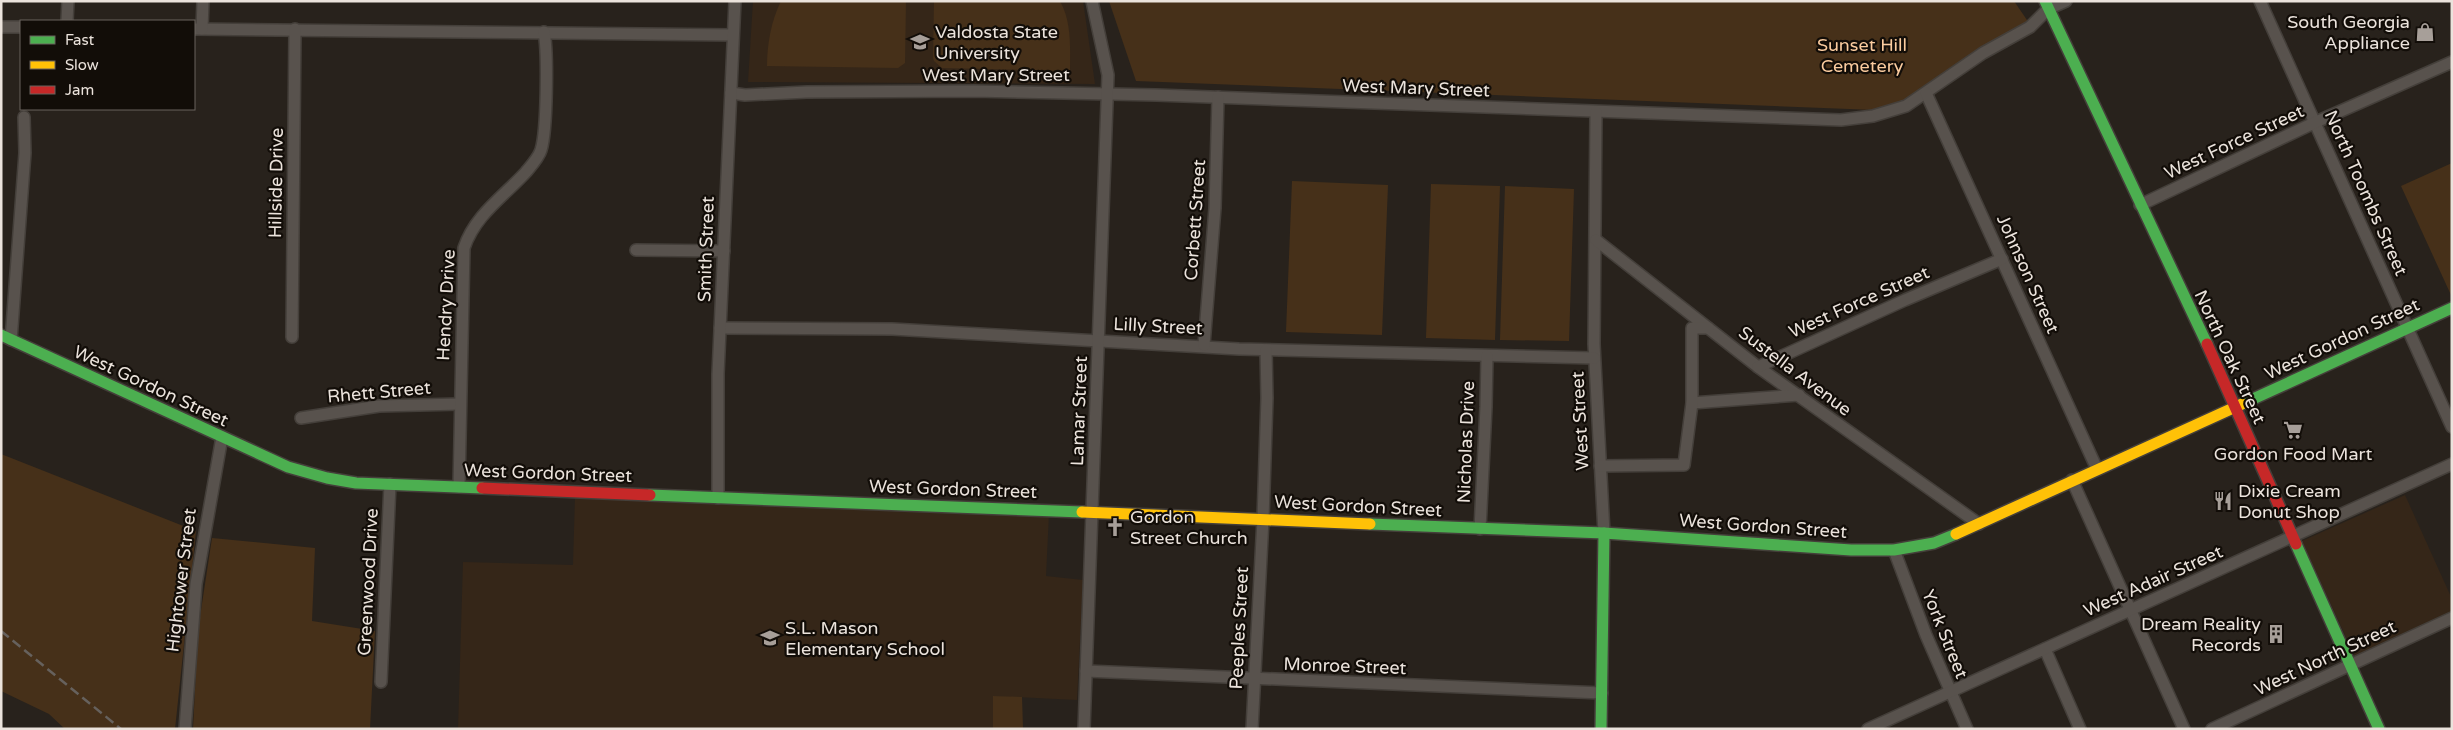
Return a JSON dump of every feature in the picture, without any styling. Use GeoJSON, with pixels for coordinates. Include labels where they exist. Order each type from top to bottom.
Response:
{"type":"FeatureCollection","features":[{"type":"Feature","properties":{"kind":"street"},"geometry":{"type":"LineString","coordinates":[[67,20],[68,1]]}},
{"type":"Feature","properties":{"kind":"street"},"geometry":{"type":"LineString","coordinates":[[203,1],[198,29],[733,35]]}},
{"type":"Feature","properties":{"kind":"street","name":"Smith Street"},"geometry":{"type":"LineString","coordinates":[[718,498],[720,328],[735,1]]}},
{"type":"Feature","properties":{"kind":"street"},"geometry":{"type":"LineString","coordinates":[[1092,1],[1108,75],[1107,94]]}},
{"type":"Feature","properties":{"kind":"street","name":"West Mary Street"},"geometry":{"type":"LineString","coordinates":[[731,93],[745,95],[807,92],[974,91],[1107,94],[1841,120],[1873,116],[1906,106],[1983,53],[2030,27],[2046,5],[2066,1]]}},
{"type":"Feature","properties":{"kind":"street","name":"North Toombs Street"},"geometry":{"type":"LineString","coordinates":[[2260,1],[2316,122],[2406,329],[2452,427]]}},
{"type":"Feature","properties":{"kind":"street","name":"North Oak Street"},"geometry":{"type":"LineString","coordinates":[[2046,5],[2235,407],[2379,729]]}},
{"type":"Feature","properties":{"kind":"street"},"geometry":{"type":"LineString","coordinates":[[1,27],[20,27]]}},
{"type":"Feature","properties":{"kind":"street","name":"Hillside Drive"},"geometry":{"type":"LineString","coordinates":[[292,336],[294,29]]}},
{"type":"Feature","properties":{"kind":"street","name":"Hendry Drive"},"geometry":{"type":"LineString","coordinates":[[459,487],[464,248],[474,225],[528,170],[541,151],[545,106],[546,44],[544,32]]}},
{"type":"Feature","properties":{"kind":"street","name":"West Force Street"},"geometry":{"type":"LineString","coordinates":[[2140,206],[2316,122],[2452,62]]}},
{"type":"Feature","properties":{"kind":"street","name":"Johnson Street"},"geometry":{"type":"LineString","coordinates":[[1926,93],[2097,469]]}},
{"type":"Feature","properties":{"kind":"street","name":"Lamar Street"},"geometry":{"type":"LineString","coordinates":[[1084,729],[1091,512],[1107,165],[1107,94]]}},
{"type":"Feature","properties":{"kind":"street","name":"Corbett Street"},"geometry":{"type":"LineString","coordinates":[[1204,346],[1215,208],[1218,97]]}},
{"type":"Feature","properties":{"kind":"street","name":"West Street"},"geometry":{"type":"LineString","coordinates":[[1596,112],[1594,358],[1604,532],[1601,729]]}},
{"type":"Feature","properties":{"kind":"street"},"geometry":{"type":"LineString","coordinates":[[6,338],[25,153],[24,117]]}},
{"type":"Feature","properties":{"kind":"street","name":"Sustella Avenue"},"geometry":{"type":"LineString","coordinates":[[1596,240],[1758,367],[1979,524]]}},
{"type":"Feature","properties":{"kind":"street"},"geometry":{"type":"LineString","coordinates":[[636,250],[724,251]]}},
{"type":"Feature","properties":{"kind":"street","name":"West Force Street"},"geometry":{"type":"LineString","coordinates":[[1758,367],[1905,300],[2002,259]]}},
{"type":"Feature","properties":{"kind":"street","name":"West Gordon Street"},"geometry":{"type":"LineString","coordinates":[[6,338],[288,467],[326,478],[356,483],[1480,529],[1604,532],[1851,550],[1894,550],[1934,543],[1979,524],[2452,308]]}},
{"type":"Feature","properties":{"kind":"street","name":"Lilly Street"},"geometry":{"type":"LineString","coordinates":[[720,328],[892,329],[1266,350],[1594,358]]}},
{"type":"Feature","properties":{"kind":"street"},"geometry":{"type":"LineString","coordinates":[[1600,466],[1684,465],[1692,404],[1692,328],[1708,328]]}},
{"type":"Feature","properties":{"kind":"street","name":"Peeples Street"},"geometry":{"type":"LineString","coordinates":[[1252,729],[1267,398],[1266,350]]}},
{"type":"Feature","properties":{"kind":"street","name":"Nicholas Drive"},"geometry":{"type":"LineString","coordinates":[[1480,529],[1487,356]]}},
{"type":"Feature","properties":{"kind":"street"},"geometry":{"type":"LineString","coordinates":[[1692,404],[1799,395]]}},
{"type":"Feature","properties":{"kind":"street","name":"Rhett Street"},"geometry":{"type":"LineString","coordinates":[[301,418],[379,406],[460,404]]}},
{"type":"Feature","properties":{"kind":"street","name":"Hightower Street"},"geometry":{"type":"LineString","coordinates":[[185,729],[196,584],[222,437]]}},
{"type":"Feature","properties":{"kind":"street","name":"West Adair Street"},"geometry":{"type":"LineString","coordinates":[[1868,729],[2452,464]]}},
{"type":"Feature","properties":{"kind":"street"},"geometry":{"type":"LineString","coordinates":[[2072,480],[2184,729]]}},
{"type":"Feature","properties":{"kind":"street","name":"Greenwood Drive"},"geometry":{"type":"LineString","coordinates":[[381,682],[390,484]]}},
{"type":"Feature","properties":{"kind":"street","name":"York Street"},"geometry":{"type":"LineString","coordinates":[[1894,550],[1926,635],[1967,729]]}},
{"type":"Feature","properties":{"kind":"street","name":"West North Street"},"geometry":{"type":"LineString","coordinates":[[2212,729],[2452,618]]}},
{"type":"Feature","properties":{"kind":"street"},"geometry":{"type":"LineString","coordinates":[[2045,649],[2080,729]]}},
{"type":"Feature","properties":{"kind":"street","name":"Monroe Street"},"geometry":{"type":"LineString","coordinates":[[1086,671],[1255,680],[1602,693]]}},
{"type":"Feature","properties":{"kind":"shaded area","name":"Valdosta State University"},"geometry":{"type":"Polygon","coordinates":[[[753,1],[1083,1],[1095,84],[748,82],[753,1]]]}},
{"type":"Feature","properties":{"kind":"shaded area"},"geometry":{"type":"Polygon","coordinates":[[[2405,495],[2452,599],[2452,614],[2355,657],[2302,541],[2405,495]]]}},
{"type":"Feature","properties":{"kind":"shaded area","name":"S.L. Mason Elementary School"},"geometry":{"type":"Polygon","coordinates":[[[575,496],[1049,514],[1046,576],[1083,580],[1077,700],[993,696],[993,729],[458,729],[463,562],[573,565],[575,496]]]}},
{"type":"Feature","properties":{"kind":"green space"},"geometry":{"type":"Polygon","coordinates":[[[781,1],[906,1],[905,63],[898,68],[767,66],[770,33],[781,1]]]}},
{"type":"Feature","properties":{"kind":"green space"},"geometry":{"type":"Polygon","coordinates":[[[934,1],[1060,1],[1067,18],[1070,44],[1070,71],[942,68],[933,58],[934,1]]]}},
{"type":"Feature","properties":{"kind":"green space","name":"Sunset Hill Cemetery"},"geometry":{"type":"Polygon","coordinates":[[[1109,1],[2014,1],[2029,23],[1903,102],[1875,110],[1136,81],[1109,1]]]}},
{"type":"Feature","properties":{"kind":"green space"},"geometry":{"type":"Polygon","coordinates":[[[2452,163],[2452,295],[2451,295],[2401,186],[2452,163]]]}},
{"type":"Feature","properties":{"kind":"green space"},"geometry":{"type":"Polygon","coordinates":[[[1292,181],[1388,185],[1382,335],[1286,332],[1292,181]]]}},
{"type":"Feature","properties":{"kind":"green space"},"geometry":{"type":"Polygon","coordinates":[[[1431,184],[1500,186],[1495,340],[1426,338],[1431,184]]]}},
{"type":"Feature","properties":{"kind":"green space"},"geometry":{"type":"Polygon","coordinates":[[[1505,186],[1574,189],[1569,341],[1500,340],[1505,186]]]}},
{"type":"Feature","properties":{"kind":"green space"},"geometry":{"type":"Polygon","coordinates":[[[1,454],[196,531],[175,729],[65,729],[49,714],[1,691],[1,454]]]}},
{"type":"Feature","properties":{"kind":"green space"},"geometry":{"type":"Polygon","coordinates":[[[212,538],[315,548],[312,621],[375,631],[370,729],[193,729],[198,630],[212,538]]]}},
{"type":"Feature","properties":{"kind":"green space"},"geometry":{"type":"Polygon","coordinates":[[[993,696],[1022,697],[1023,729],[993,729],[993,696]]]}},
{"type":"Feature","properties":{"kind":"railway"},"geometry":{"type":"LineString","coordinates":[[1,631],[121,729]]}},
{"type":"Feature","properties":{"kind":"traffic: fast"},"geometry":{"type":"LineString","coordinates":[[2045,1],[2207,344]]}},
{"type":"Feature","properties":{"kind":"traffic: fast"},"geometry":{"type":"LineString","coordinates":[[2242,404],[2452,308]]}},
{"type":"Feature","properties":{"kind":"traffic: fast"},"geometry":{"type":"LineString","coordinates":[[1,335],[288,467],[327,478],[356,483],[482,488]]}},
{"type":"Feature","properties":{"kind":"traffic: fast"},"geometry":{"type":"LineString","coordinates":[[650,495],[1082,512]]}},
{"type":"Feature","properties":{"kind":"traffic: fast"},"geometry":{"type":"LineString","coordinates":[[1370,524],[1604,533],[1851,550],[1894,550],[1934,543],[1956,534]]}},
{"type":"Feature","properties":{"kind":"traffic: fast"},"geometry":{"type":"LineString","coordinates":[[1601,729],[1604,533]]}},
{"type":"Feature","properties":{"kind":"traffic: fast"},"geometry":{"type":"LineString","coordinates":[[2296,544],[2379,729]]}},
{"type":"Feature","properties":{"kind":"traffic: slow"},"geometry":{"type":"LineString","coordinates":[[1956,534],[2242,404]]}},
{"type":"Feature","properties":{"kind":"traffic: slow"},"geometry":{"type":"LineString","coordinates":[[1082,512],[1370,524]]}},
{"type":"Feature","properties":{"kind":"traffic: jam"},"geometry":{"type":"LineString","coordinates":[[2207,344],[2296,544]]}},
{"type":"Feature","properties":{"kind":"traffic: jam"},"geometry":{"type":"LineString","coordinates":[[482,488],[650,495]]}},
{"type":"Feature","properties":{"kind":"place","name":"South Georgia Appliance"},"geometry":{"type":"Point","coordinates":[2425,32]}},
{"type":"Feature","properties":{"kind":"place","name":"Valdosta State University"},"geometry":{"type":"Point","coordinates":[920,42]}},
{"type":"Feature","properties":{"kind":"place","name":"Gordon Food Mart"},"geometry":{"type":"Point","coordinates":[2293,430]}},
{"type":"Feature","properties":{"kind":"place","name":"Dixie Cream Donut Shop"},"geometry":{"type":"Point","coordinates":[2223,501]}},
{"type":"Feature","properties":{"kind":"place","name":"Gordon Street Church"},"geometry":{"type":"Point","coordinates":[1115,527]}},
{"type":"Feature","properties":{"kind":"place","name":"Dream Reality Records"},"geometry":{"type":"Point","coordinates":[2276,634]}},
{"type":"Feature","properties":{"kind":"place","name":"S.L. Mason Elementary School"},"geometry":{"type":"Point","coordinates":[770,638]}}]}
